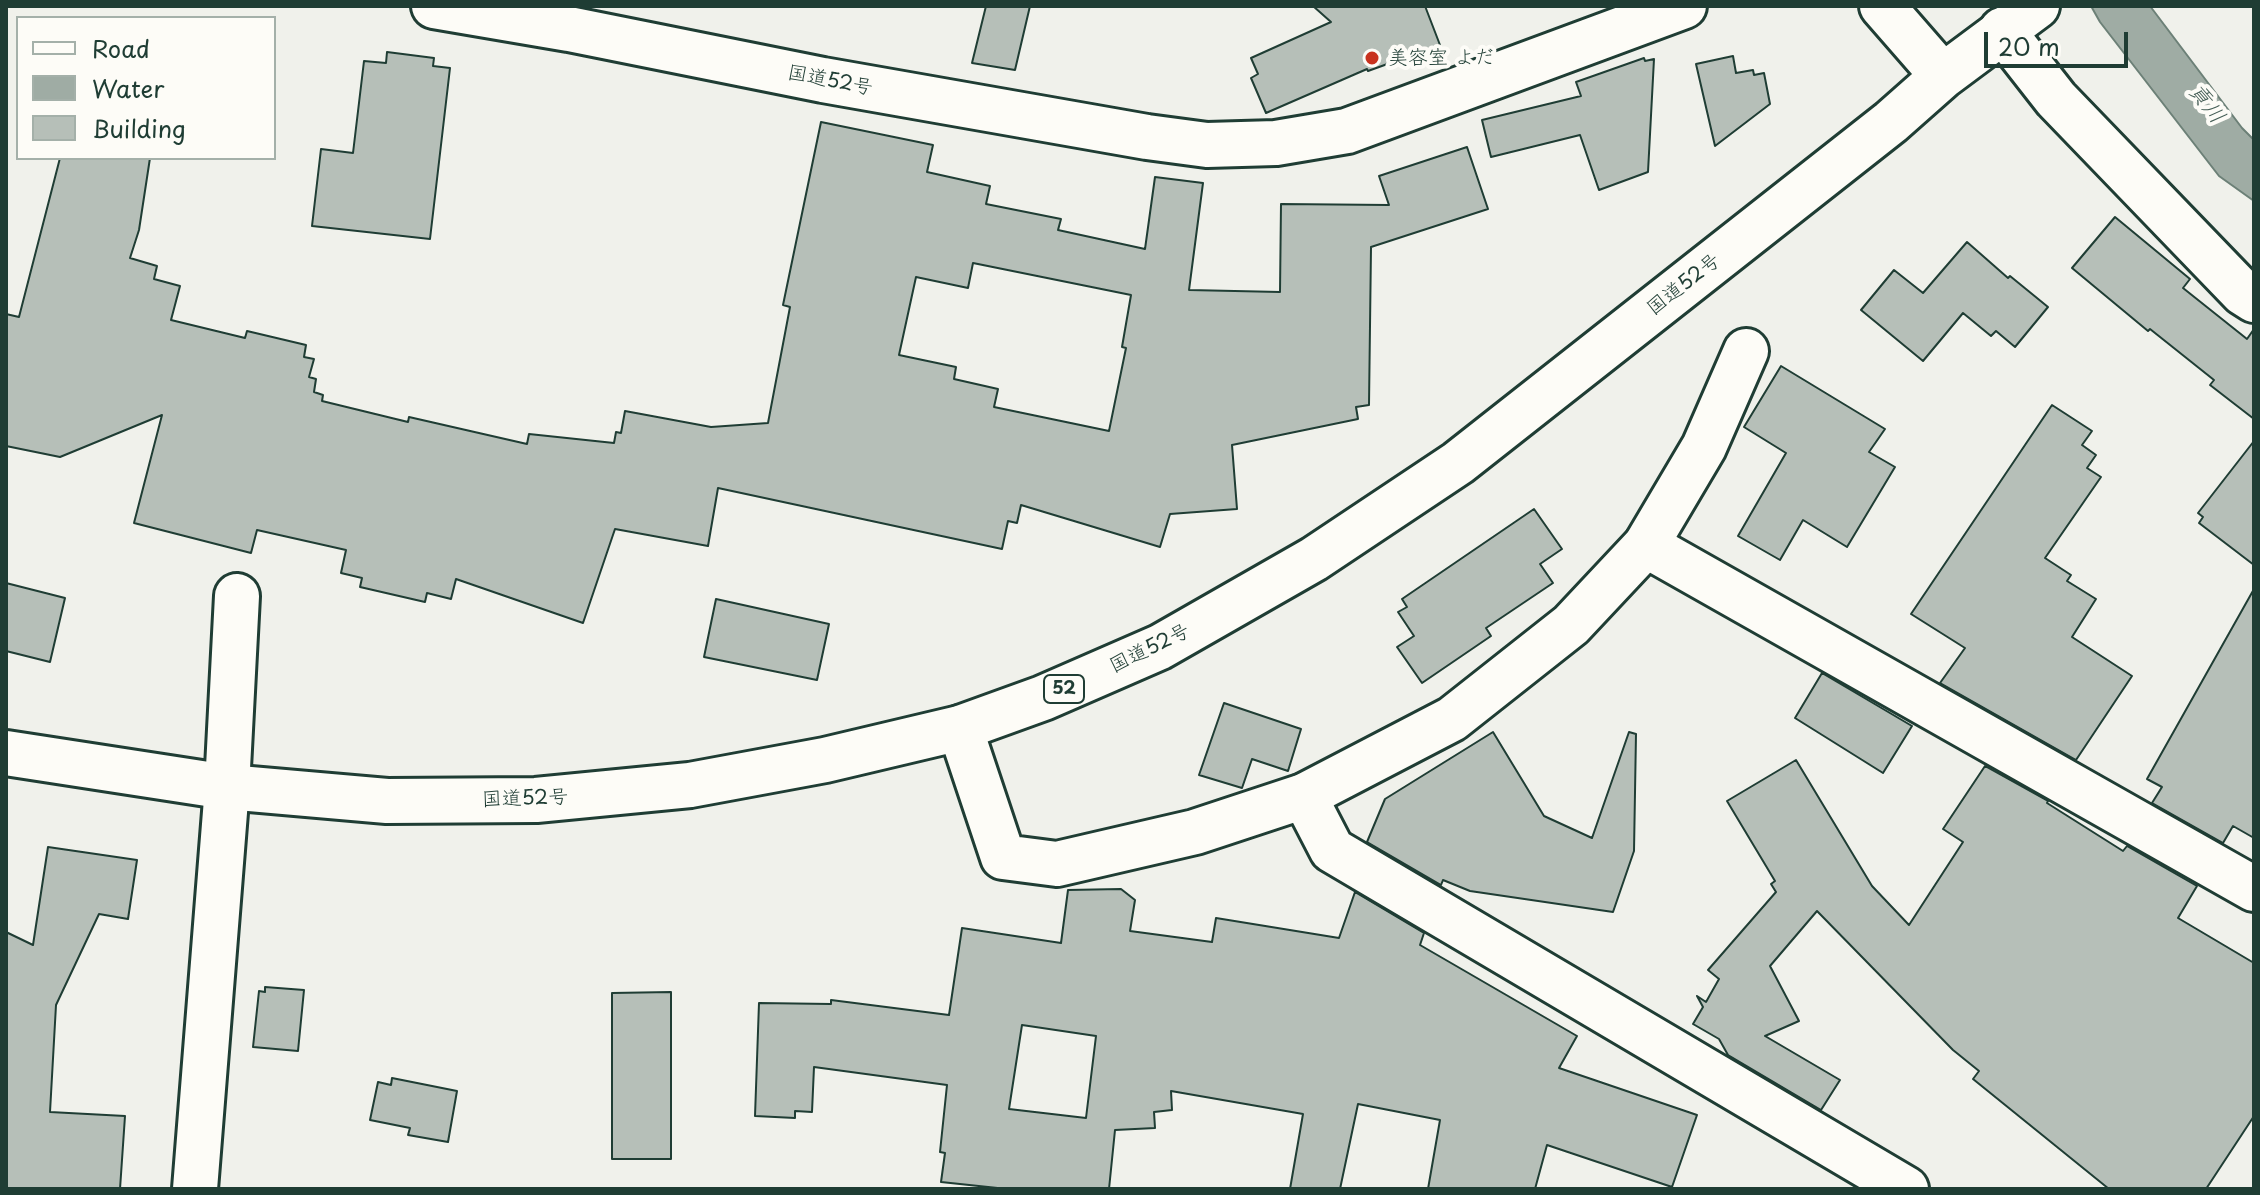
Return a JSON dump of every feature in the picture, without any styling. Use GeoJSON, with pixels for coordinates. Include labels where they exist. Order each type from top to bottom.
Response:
{"type":"FeatureCollection","features":[{"type":"Feature","properties":{"kind":"main road","name":"国道52号"},"geometry":{"type":"LineString","coordinates":[[434,6],[569,29],[838,83],[1207,145],[1276,143],[1347,131],[1684,6]]}},
{"type":"Feature","properties":{"kind":"main road"},"geometry":{"type":"LineString","coordinates":[[1882,6],[1943,76]]}},
{"type":"Feature","properties":{"kind":"main road"},"geometry":{"type":"LineString","coordinates":[[2022,17],[2056,99],[2243,293],[2254,300]]}},
{"type":"Feature","properties":{"kind":"main road","name":"52"},"geometry":{"type":"LineString","coordinates":[[1943,76],[2022,17]]}},
{"type":"Feature","properties":{"kind":"main road","name":"国道52号"},"geometry":{"type":"LineString","coordinates":[[6,753],[227,787],[387,801],[536,800],[690,785],[825,760],[960,728],[1043,698],[1160,647],[1314,559],[1458,463],[1891,122],[1943,76]]}},
{"type":"Feature","properties":{"kind":"main road"},"geometry":{"type":"LineString","coordinates":[[960,728],[1003,857],[1057,864],[1195,832],[1304,796],[1452,719],[1571,625],[1646,545],[1704,447],[1746,351]]}},
{"type":"Feature","properties":{"kind":"main road"},"geometry":{"type":"LineString","coordinates":[[1646,545],[2254,889]]}},
{"type":"Feature","properties":{"kind":"main road"},"geometry":{"type":"LineString","coordinates":[[195,1189],[227,787],[237,596]]}},
{"type":"Feature","properties":{"kind":"main road"},"geometry":{"type":"LineString","coordinates":[[1304,796],[1332,850],[1906,1189]]}},
{"type":"Feature","properties":{"kind":"water","name":"貢川"},"geometry":{"type":"Polygon","coordinates":[[[2091,6],[2150,6],[2254,140],[2254,201],[2219,176],[2100,22],[2091,6]]]}},
{"type":"Feature","properties":{"kind":"building"},"geometry":{"type":"Polygon","coordinates":[[[986,6],[1030,6],[1015,70],[972,63],[986,6]]]}},
{"type":"Feature","properties":{"kind":"building"},"geometry":{"type":"Polygon","coordinates":[[[1313,6],[1425,6],[1440,45],[1367,69],[1266,113],[1251,78],[1258,74],[1251,58],[1331,22],[1313,6]]]}},
{"type":"Feature","properties":{"kind":"building"},"geometry":{"type":"Polygon","coordinates":[[[387,52],[434,58],[433,66],[450,68],[430,239],[312,226],[321,149],[353,153],[364,61],[386,63],[387,52]]]}},
{"type":"Feature","properties":{"kind":"building"},"geometry":{"type":"Polygon","coordinates":[[[1733,56],[1736,73],[1753,70],[1754,75],[1764,73],[1770,104],[1715,146],[1696,64],[1733,56]]]}},
{"type":"Feature","properties":{"kind":"building"},"geometry":{"type":"Polygon","coordinates":[[[1644,58],[1645,61],[1654,59],[1648,172],[1599,190],[1580,135],[1491,157],[1482,120],[1581,96],[1576,82],[1644,58]]]}},
{"type":"Feature","properties":{"kind":"building"},"geometry":{"type":"Polygon","coordinates":[[[821,122],[933,145],[927,172],[990,186],[986,204],[1061,219],[1058,230],[1145,249],[1155,177],[1203,183],[1189,290],[1280,292],[1281,204],[1389,205],[1379,176],[1467,147],[1488,209],[1371,247],[1369,405],[1356,407],[1358,419],[1232,445],[1237,509],[1170,514],[1160,547],[1021,505],[1017,523],[1008,521],[1002,549],[718,488],[708,546],[615,529],[583,623],[456,579],[451,599],[427,593],[425,602],[360,587],[362,578],[341,573],[346,550],[257,530],[251,553],[134,523],[162,415],[60,457],[6,446],[6,314],[19,317],[59,160],[150,160],[139,230],[130,258],[157,266],[154,279],[180,286],[171,320],[245,338],[247,331],[306,345],[304,357],[314,359],[309,377],[316,379],[314,392],[323,395],[322,401],[408,422],[409,417],[527,444],[529,434],[614,443],[616,432],[621,433],[625,411],[711,427],[768,423],[790,307],[783,305],[821,122]],[[973,263],[968,288],[916,277],[899,355],[956,367],[954,379],[998,389],[994,407],[1109,431],[1126,348],[1122,347],[1131,295],[973,263]]]}},
{"type":"Feature","properties":{"kind":"building"},"geometry":{"type":"Polygon","coordinates":[[[2115,217],[2190,279],[2183,288],[2247,339],[2254,329],[2254,419],[2210,385],[2214,380],[2072,268],[2115,217]]]}},
{"type":"Feature","properties":{"kind":"building"},"geometry":{"type":"Polygon","coordinates":[[[1967,242],[2008,278],[2010,276],[2048,307],[2015,347],[1996,331],[1991,336],[1963,313],[1923,361],[1861,310],[1894,270],[1923,293],[1967,242]]]}},
{"type":"Feature","properties":{"kind":"building"},"geometry":{"type":"Polygon","coordinates":[[[1781,366],[1885,429],[1869,452],[1895,467],[1847,547],[1803,520],[1780,560],[1738,536],[1786,453],[1744,427],[1781,366]]]}},
{"type":"Feature","properties":{"kind":"building"},"geometry":{"type":"Polygon","coordinates":[[[2052,405],[2092,431],[2082,445],[2096,455],[2087,468],[2101,477],[2045,558],[2071,575],[2067,581],[2096,599],[2072,637],[2132,676],[2076,760],[1940,683],[1965,648],[1911,614],[2052,405]]]}},
{"type":"Feature","properties":{"kind":"building"},"geometry":{"type":"Polygon","coordinates":[[[2254,441],[2254,565],[2199,523],[2203,517],[2198,513],[2254,441]]]}},
{"type":"Feature","properties":{"kind":"building"},"geometry":{"type":"Polygon","coordinates":[[[1534,509],[1562,549],[1540,564],[1553,583],[1486,628],[1491,636],[1422,683],[1397,647],[1414,636],[1398,612],[1407,607],[1402,599],[1534,509]]]}},
{"type":"Feature","properties":{"kind":"building"},"geometry":{"type":"Polygon","coordinates":[[[6,583],[65,598],[50,662],[6,651],[6,583]]]}},
{"type":"Feature","properties":{"kind":"building"},"geometry":{"type":"Polygon","coordinates":[[[2254,589],[2254,838],[2233,826],[2223,843],[2152,803],[2162,787],[2147,779],[2254,589]]]}},
{"type":"Feature","properties":{"kind":"building"},"geometry":{"type":"Polygon","coordinates":[[[716,599],[829,624],[817,680],[704,657],[716,599]]]}},
{"type":"Feature","properties":{"kind":"building"},"geometry":{"type":"Polygon","coordinates":[[[1822,673],[1912,726],[1883,773],[1795,718],[1822,673]]]}},
{"type":"Feature","properties":{"kind":"building"},"geometry":{"type":"Polygon","coordinates":[[[1224,703],[1301,729],[1288,771],[1252,759],[1242,788],[1199,775],[1224,703]]]}},
{"type":"Feature","properties":{"kind":"building"},"geometry":{"type":"Polygon","coordinates":[[[1493,732],[1544,816],[1592,838],[1629,732],[1636,734],[1634,851],[1613,912],[1470,891],[1443,880],[1441,885],[1367,842],[1385,799],[1493,732]]]}},
{"type":"Feature","properties":{"kind":"building"},"geometry":{"type":"Polygon","coordinates":[[[1796,760],[1872,886],[1909,925],[1963,842],[1943,829],[1985,766],[2048,801],[2123,851],[2127,846],[2197,886],[2178,918],[2254,963],[2254,1116],[2206,1189],[2109,1189],[1973,1079],[1979,1071],[1953,1050],[1817,911],[1770,966],[1799,1021],[1765,1036],[1840,1080],[1821,1110],[1728,1055],[1719,1039],[1693,1024],[1703,1007],[1697,996],[1706,1002],[1719,979],[1708,970],[1776,892],[1771,884],[1775,881],[1727,801],[1796,760]]]}},
{"type":"Feature","properties":{"kind":"building"},"geometry":{"type":"Polygon","coordinates":[[[48,847],[137,860],[128,919],[99,914],[56,1005],[50,1112],[125,1116],[120,1189],[6,1189],[6,932],[33,945],[48,847]]]}},
{"type":"Feature","properties":{"kind":"building"},"geometry":{"type":"Polygon","coordinates":[[[1121,889],[1135,900],[1130,931],[1212,942],[1216,918],[1339,938],[1355,892],[1424,933],[1420,945],[1577,1036],[1559,1068],[1697,1115],[1672,1187],[1547,1145],[1535,1189],[1428,1189],[1440,1120],[1358,1104],[1340,1189],[1290,1189],[1303,1114],[1171,1091],[1172,1110],[1154,1112],[1155,1128],[1115,1130],[1109,1189],[1007,1189],[941,1182],[945,1153],[940,1152],[947,1085],[814,1067],[812,1112],[795,1111],[795,1118],[755,1116],[759,1003],[831,1004],[831,1000],[949,1015],[962,928],[1061,943],[1068,890],[1121,889]],[[1022,1025],[1009,1109],[1086,1118],[1096,1036],[1022,1025]]]}},
{"type":"Feature","properties":{"kind":"building"},"geometry":{"type":"Polygon","coordinates":[[[265,987],[304,990],[298,1051],[253,1047],[259,991],[265,992],[265,987]]]}},
{"type":"Feature","properties":{"kind":"building"},"geometry":{"type":"Polygon","coordinates":[[[671,992],[671,1159],[612,1159],[612,993],[671,992]]]}},
{"type":"Feature","properties":{"kind":"building"},"geometry":{"type":"Polygon","coordinates":[[[392,1078],[457,1091],[448,1142],[408,1135],[410,1128],[370,1120],[378,1082],[391,1085],[392,1078]]]}},
{"type":"Feature","properties":{"kind":"place","name":"美容室 よだ"},"geometry":{"type":"Point","coordinates":[1372,58]}}]}
